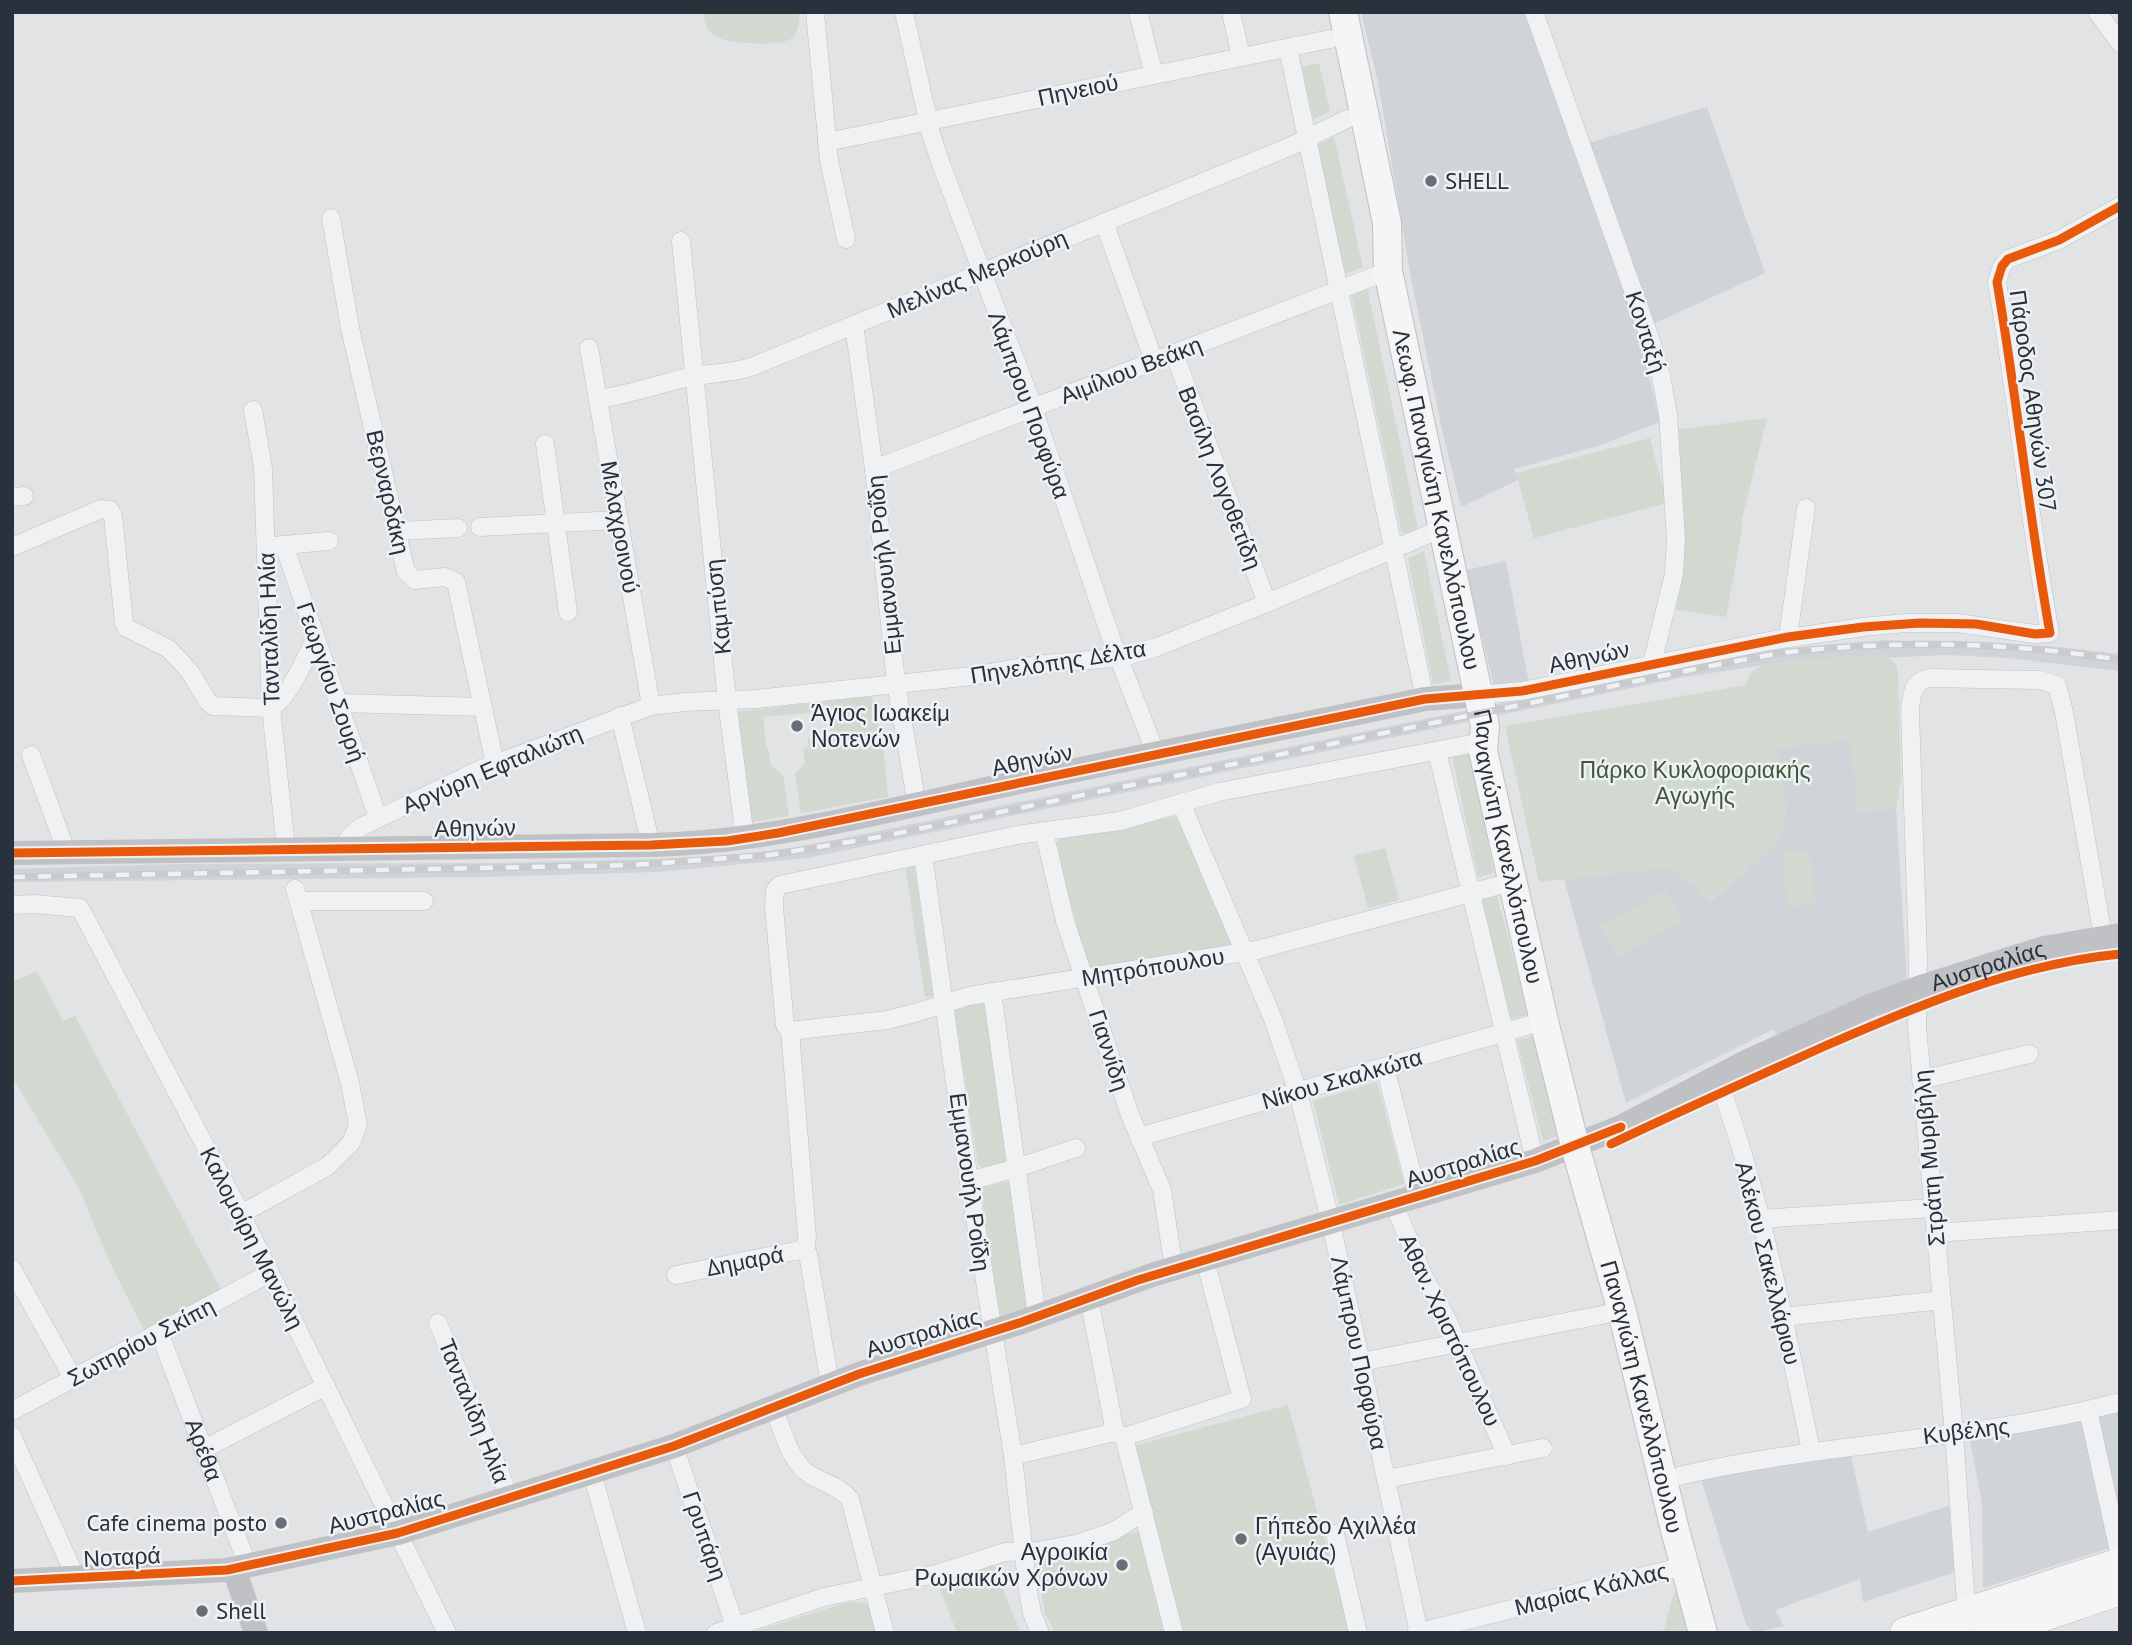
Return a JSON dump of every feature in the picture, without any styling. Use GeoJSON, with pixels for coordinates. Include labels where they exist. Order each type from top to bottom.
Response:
{"type":"FeatureCollection","features":[{"type":"Feature","properties":{"kind":"highway"},"geometry":{"type":"LineString","coordinates":[[1906,1633],[1967,1623],[2120,1564]]}},
{"type":"Feature","properties":{"kind":"highway"},"geometry":{"type":"LineString","coordinates":[[1991,1633],[2120,1589]]}},
{"type":"Feature","properties":{"kind":"main road"},"geometry":{"type":"LineString","coordinates":[[1343,12],[1387,223],[1388,271]]}},
{"type":"Feature","properties":{"kind":"main road"},"geometry":{"type":"LineString","coordinates":[[1327,26],[1371,232],[1388,271]]}},
{"type":"Feature","properties":{"kind":"main road","name":"Λεωφ. Παναγιώτη Κανελλόπουλου"},"geometry":{"type":"LineString","coordinates":[[1388,271],[1484,734]]}},
{"type":"Feature","properties":{"kind":"main road","name":"Παναγιώτη Κανελλόπουλου"},"geometry":{"type":"LineString","coordinates":[[1484,734],[1511,882],[1544,1021],[1583,1143],[1722,1633]]}},
{"type":"Feature","properties":{"kind":"main road","name":"Παναγιώτη Κανελλόπουλου"},"geometry":{"type":"LineString","coordinates":[[1484,734],[1497,749],[1622,1311],[1703,1633]]}},
{"type":"Feature","properties":{"kind":"street"},"geometry":{"type":"LineString","coordinates":[[815,12],[827,142],[846,239]]}},
{"type":"Feature","properties":{"kind":"street","name":"Λάμπρου Πορφύρα"},"geometry":{"type":"LineString","coordinates":[[904,12],[928,121],[948,188],[1034,408],[1118,658],[1156,754]]}},
{"type":"Feature","properties":{"kind":"street"},"geometry":{"type":"LineString","coordinates":[[1138,12],[1154,75]]}},
{"type":"Feature","properties":{"kind":"street"},"geometry":{"type":"LineString","coordinates":[[1231,12],[1241,57]]}},
{"type":"Feature","properties":{"kind":"street","name":"Κονταξή"},"geometry":{"type":"LineString","coordinates":[[1534,12],[1652,344],[1665,394],[1670,427],[1676,552],[1670,594],[1652,664]]}},
{"type":"Feature","properties":{"kind":"street"},"geometry":{"type":"LineString","coordinates":[[2096,12],[2120,43]]}},
{"type":"Feature","properties":{"kind":"street","name":"Πηνειού"},"geometry":{"type":"LineString","coordinates":[[827,142],[1288,48],[1327,26]]}},
{"type":"Feature","properties":{"kind":"street"},"geometry":{"type":"LineString","coordinates":[[1288,48],[1425,699]]}},
{"type":"Feature","properties":{"kind":"street","name":"Μελίνας Μερκούρη"},"geometry":{"type":"LineString","coordinates":[[598,399],[629,394],[695,376],[742,370],[1307,139],[1347,118]]}},
{"type":"Feature","properties":{"kind":"street","name":"Πάροδος Αθηνών 307"},"geometry":{"type":"LineString","coordinates":[[2050,633],[2027,498],[1998,274],[2008,259],[2050,244],[2120,206]]}},
{"type":"Feature","properties":{"kind":"street","name":"Βερναρδάκη"},"geometry":{"type":"LineString","coordinates":[[331,218],[354,347],[407,572],[411,579],[419,581],[445,577],[456,582],[495,764]]}},
{"type":"Feature","properties":{"kind":"street"},"geometry":{"type":"LineString","coordinates":[[1104,222],[1154,361]]}},
{"type":"Feature","properties":{"kind":"street","name":"Καμπύση"},"geometry":{"type":"LineString","coordinates":[[681,241],[727,701],[745,838]]}},
{"type":"Feature","properties":{"kind":"street","name":"Αιμίλιου Βεάκη"},"geometry":{"type":"LineString","coordinates":[[874,469],[1388,271]]}},
{"type":"Feature","properties":{"kind":"street","name":"Εμμανουήλ Ροΐδη"},"geometry":{"type":"LineString","coordinates":[[854,325],[874,469],[896,683],[917,805]]}},
{"type":"Feature","properties":{"kind":"street","name":"Μελαχροινού"},"geometry":{"type":"LineString","coordinates":[[589,348],[651,706]]}},
{"type":"Feature","properties":{"kind":"street","name":"Βασίλη Λογοθετίδη"},"geometry":{"type":"LineString","coordinates":[[1174,354],[1267,603]]}},
{"type":"Feature","properties":{"kind":"street","name":"Τανταλίδη Ηλία"},"geometry":{"type":"LineString","coordinates":[[253,410],[275,546],[271,708],[286,848]]}},
{"type":"Feature","properties":{"kind":"street"},"geometry":{"type":"LineString","coordinates":[[545,444],[568,612]]}},
{"type":"Feature","properties":{"kind":"street"},"geometry":{"type":"LineString","coordinates":[[1788,637],[1806,508]]}},
{"type":"Feature","properties":{"kind":"street"},"geometry":{"type":"LineString","coordinates":[[12,547],[102,509],[110,510],[113,516],[123,619],[127,628],[169,649],[190,672],[213,706],[271,708],[285,695],[316,638]]}},
{"type":"Feature","properties":{"kind":"street"},"geometry":{"type":"LineString","coordinates":[[480,527],[619,520]]}},
{"type":"Feature","properties":{"kind":"street"},"geometry":{"type":"LineString","coordinates":[[398,531],[458,528]]}},
{"type":"Feature","properties":{"kind":"street","name":"Πηνελόπης Δέλτα"},"geometry":{"type":"LineString","coordinates":[[651,706],[972,676],[1035,665],[1118,658],[1157,647],[1267,603],[1443,528]]}},
{"type":"Feature","properties":{"kind":"street"},"geometry":{"type":"LineString","coordinates":[[275,546],[329,541]]}},
{"type":"Feature","properties":{"kind":"street","name":"Γεωργίου Σουρή"},"geometry":{"type":"LineString","coordinates":[[275,546],[316,638],[378,818]]}},
{"type":"Feature","properties":{"kind":"street","name":"Αθηνών"},"geometry":{"type":"LineString","coordinates":[[12,853],[704,843],[745,838],[917,805],[1425,699],[1522,691],[1788,637],[1920,623],[1976,624],[2035,634],[2050,633]]}},
{"type":"Feature","properties":{"kind":"street","name":"Στράτη Μυριβήλη"},"geometry":{"type":"LineString","coordinates":[[1967,1623],[1954,1433],[1917,1017],[1910,701],[1917,684],[1930,678],[2040,680],[2056,684],[2111,936]]}},
{"type":"Feature","properties":{"kind":"street"},"geometry":{"type":"LineString","coordinates":[[338,703],[482,708]]}},
{"type":"Feature","properties":{"kind":"street","name":"Αργύρη Εφταλιώτη"},"geometry":{"type":"LineString","coordinates":[[343,848],[355,832],[378,818],[495,764],[651,706]]}},
{"type":"Feature","properties":{"kind":"street"},"geometry":{"type":"LineString","coordinates":[[620,716],[651,845]]}},
{"type":"Feature","properties":{"kind":"street"},"geometry":{"type":"LineString","coordinates":[[805,1252],[807,1236],[790,1031],[785,1025],[774,908],[776,887],[1044,831],[1120,821],[1219,792],[1437,751],[1484,734]]}},
{"type":"Feature","properties":{"kind":"street"},"geometry":{"type":"LineString","coordinates":[[1437,751],[1535,1161]]}},
{"type":"Feature","properties":{"kind":"street"},"geometry":{"type":"LineString","coordinates":[[31,755],[67,852]]}},
{"type":"Feature","properties":{"kind":"street","name":"Λάμπρου Πορφύρα"},"geometry":{"type":"LineString","coordinates":[[1181,803],[1280,1035],[1298,1092],[1331,1223],[1418,1633]]}},
{"type":"Feature","properties":{"kind":"street","name":"Γιαννίδη"},"geometry":{"type":"LineString","coordinates":[[1044,831],[1063,912],[1113,1067],[1162,1190],[1174,1269]]}},
{"type":"Feature","properties":{"kind":"street","name":"Εμμανουήλ Ροΐδη"},"geometry":{"type":"LineString","coordinates":[[923,855],[992,1332],[1013,1456],[1032,1613],[1040,1633]]}},
{"type":"Feature","properties":{"kind":"street","name":"Μητρόπουλου"},"geometry":{"type":"LineString","coordinates":[[790,1031],[887,1020],[969,996],[1245,952],[1511,882]]}},
{"type":"Feature","properties":{"kind":"street"},"geometry":{"type":"LineString","coordinates":[[242,1214],[336,1160],[354,1138],[358,1125],[297,895],[424,901]]}},
{"type":"Feature","properties":{"kind":"street","name":"Καλομοίρη Μανώλη"},"geometry":{"type":"LineString","coordinates":[[12,905],[80,908],[242,1214],[447,1633]]}},
{"type":"Feature","properties":{"kind":"street","name":"Αυστραλίας"},"geometry":{"type":"LineString","coordinates":[[241,1567],[398,1533],[592,1473],[674,1446],[830,1384],[1174,1269],[1535,1161],[1621,1127],[1818,1029],[1918,988],[2045,948],[2111,936]]}},
{"type":"Feature","properties":{"kind":"street"},"geometry":{"type":"LineString","coordinates":[[992,992],[1037,1317]]}},
{"type":"Feature","properties":{"kind":"street","name":"Νίκου Σκαλκώτα"},"geometry":{"type":"LineString","coordinates":[[1139,1137],[1544,1021]]}},
{"type":"Feature","properties":{"kind":"street"},"geometry":{"type":"LineString","coordinates":[[1921,1080],[2029,1054]]}},
{"type":"Feature","properties":{"kind":"street","name":"Αθαν. Χριστόπουλου"},"geometry":{"type":"LineString","coordinates":[[1385,1067],[1406,1200],[1424,1277],[1458,1342],[1507,1456]]}},
{"type":"Feature","properties":{"kind":"street","name":"Αλέκου Σακελλάριου"},"geometry":{"type":"LineString","coordinates":[[1717,1077],[1760,1219],[1811,1451]]}},
{"type":"Feature","properties":{"kind":"street"},"geometry":{"type":"LineString","coordinates":[[970,1181],[1076,1148]]}},
{"type":"Feature","properties":{"kind":"street"},"geometry":{"type":"LineString","coordinates":[[1760,1219],[1933,1208]]}},
{"type":"Feature","properties":{"kind":"street"},"geometry":{"type":"LineString","coordinates":[[1935,1233],[2120,1220]]}},
{"type":"Feature","properties":{"kind":"street","name":"Δημαρά"},"geometry":{"type":"LineString","coordinates":[[676,1275],[795,1251],[808,1254],[817,1321],[830,1384]]}},
{"type":"Feature","properties":{"kind":"street"},"geometry":{"type":"LineString","coordinates":[[1013,1456],[1120,1435],[1242,1399],[1205,1260]]}},
{"type":"Feature","properties":{"kind":"street"},"geometry":{"type":"LineString","coordinates":[[12,1269],[73,1378]]}},
{"type":"Feature","properties":{"kind":"street","name":"Σωτηρίου Σκίπη"},"geometry":{"type":"LineString","coordinates":[[12,1411],[270,1273]]}},
{"type":"Feature","properties":{"kind":"street"},"geometry":{"type":"LineString","coordinates":[[1089,1298],[1120,1435],[1174,1633]]}},
{"type":"Feature","properties":{"kind":"street"},"geometry":{"type":"LineString","coordinates":[[1783,1317],[1942,1300]]}},
{"type":"Feature","properties":{"kind":"street"},"geometry":{"type":"LineString","coordinates":[[1360,1362],[1622,1311]]}},
{"type":"Feature","properties":{"kind":"street","name":"Τανταλίδη Ηλία"},"geometry":{"type":"LineString","coordinates":[[438,1323],[510,1498]]}},
{"type":"Feature","properties":{"kind":"street","name":"Αρέθα"},"geometry":{"type":"LineString","coordinates":[[159,1332],[204,1449],[241,1567],[256,1633]]}},
{"type":"Feature","properties":{"kind":"street"},"geometry":{"type":"LineString","coordinates":[[204,1449],[326,1386]]}},
{"type":"Feature","properties":{"kind":"street","name":"Κυβέλης"},"geometry":{"type":"LineString","coordinates":[[1679,1476],[1739,1462],[2032,1422],[2120,1402]]}},
{"type":"Feature","properties":{"kind":"street"},"geometry":{"type":"LineString","coordinates":[[773,1407],[792,1452],[802,1468],[812,1476],[840,1489],[850,1499],[885,1633]]}},
{"type":"Feature","properties":{"kind":"street"},"geometry":{"type":"LineString","coordinates":[[2088,1410],[2120,1556]]}},
{"type":"Feature","properties":{"kind":"street"},"geometry":{"type":"LineString","coordinates":[[12,1436],[76,1578]]}},
{"type":"Feature","properties":{"kind":"street","name":"Γρυπάρη"},"geometry":{"type":"LineString","coordinates":[[674,1446],[735,1626]]}},
{"type":"Feature","properties":{"kind":"street"},"geometry":{"type":"LineString","coordinates":[[1386,1479],[1544,1448]]}},
{"type":"Feature","properties":{"kind":"street"},"geometry":{"type":"LineString","coordinates":[[592,1473],[637,1633]]}},
{"type":"Feature","properties":{"kind":"street"},"geometry":{"type":"LineString","coordinates":[[716,1633],[824,1597],[936,1574],[1005,1552],[1046,1550],[1095,1538],[1121,1527],[1143,1512]]}},
{"type":"Feature","properties":{"kind":"street"},"geometry":{"type":"LineString","coordinates":[[1335,1534],[1358,1633]]}},
{"type":"Feature","properties":{"kind":"street","name":"Μαρίας Κάλλας"},"geometry":{"type":"LineString","coordinates":[[1418,1633],[1684,1566]]}},
{"type":"Feature","properties":{"kind":"street","name":"Νοταρά"},"geometry":{"type":"LineString","coordinates":[[12,1581],[241,1567]]}},
{"type":"Feature","properties":{"kind":"shaded area"},"geometry":{"type":"Polygon","coordinates":[[[1361,12],[1525,12],[1640,337],[1660,422],[1598,446],[1514,469],[1518,480],[1461,507],[1410,273],[1378,82],[1361,12]]]}},
{"type":"Feature","properties":{"kind":"shaded area"},"geometry":{"type":"Polygon","coordinates":[[[1707,107],[1765,273],[1651,325],[1589,143],[1707,107]]]}},
{"type":"Feature","properties":{"kind":"shaded area"},"geometry":{"type":"Polygon","coordinates":[[[1506,561],[1529,684],[1495,690],[1466,570],[1506,561]]]}},
{"type":"Feature","properties":{"kind":"shaded area"},"geometry":{"type":"Polygon","coordinates":[[[1885,640],[2048,646],[2120,654],[2120,671],[2007,658],[1946,655],[1783,662],[1685,677],[807,858],[657,872],[482,877],[12,882],[12,869],[175,864],[496,863],[655,859],[737,855],[800,847],[1722,658],[1781,649],[1885,640]]]}},
{"type":"Feature","properties":{"kind":"shaded area"},"geometry":{"type":"Polygon","coordinates":[[[1851,739],[1858,812],[1896,808],[1907,981],[1776,1035],[1774,1029],[1626,1103],[1564,879],[1673,867],[1710,901],[1771,849],[1784,829],[1786,809],[1777,748],[1851,739]]]}},
{"type":"Feature","properties":{"kind":"shaded area"},"geometry":{"type":"Polygon","coordinates":[[[2120,1411],[2120,1545],[1983,1588],[1982,1504],[1970,1440],[2078,1422],[2120,1411]]]}},
{"type":"Feature","properties":{"kind":"shaded area"},"geometry":{"type":"Polygon","coordinates":[[[1851,1456],[1868,1532],[1949,1506],[1955,1572],[1863,1602],[1860,1579],[1775,1610],[1784,1626],[1753,1633],[1746,1624],[1701,1479],[1787,1463],[1851,1456]]]}},
{"type":"Feature","properties":{"kind":"green space"},"geometry":{"type":"Polygon","coordinates":[[[703,12],[800,12],[797,30],[792,38],[777,43],[754,43],[730,41],[715,36],[705,23],[703,12]]]}},
{"type":"Feature","properties":{"kind":"green space"},"geometry":{"type":"Polygon","coordinates":[[[1319,63],[1330,111],[1313,119],[1302,67],[1319,63]]]}},
{"type":"Feature","properties":{"kind":"green space"},"geometry":{"type":"Polygon","coordinates":[[[1334,137],[1363,267],[1345,274],[1317,145],[1334,137]]]}},
{"type":"Feature","properties":{"kind":"green space"},"geometry":{"type":"Polygon","coordinates":[[[1367,287],[1418,528],[1402,534],[1351,293],[1367,287]]]}},
{"type":"Feature","properties":{"kind":"green space"},"geometry":{"type":"Polygon","coordinates":[[[1767,418],[1741,523],[1743,524],[1726,617],[1676,610],[1685,546],[1674,430],[1767,418]]]}},
{"type":"Feature","properties":{"kind":"green space"},"geometry":{"type":"Polygon","coordinates":[[[1650,438],[1667,503],[1534,538],[1516,473],[1650,438]]]}},
{"type":"Feature","properties":{"kind":"green space"},"geometry":{"type":"Polygon","coordinates":[[[1424,551],[1451,681],[1433,684],[1408,558],[1424,551]]]}},
{"type":"Feature","properties":{"kind":"green space","name":"Πάρκο Κυκλοφοριακής Αγωγής"},"geometry":{"type":"Polygon","coordinates":[[[1886,656],[1896,664],[1898,673],[1901,780],[1896,808],[1858,812],[1850,739],[1778,748],[1786,809],[1784,829],[1771,849],[1709,901],[1673,867],[1539,882],[1505,726],[1746,685],[1758,667],[1783,661],[1886,656]]]}},
{"type":"Feature","properties":{"kind":"green space"},"geometry":{"type":"Polygon","coordinates":[[[872,696],[884,753],[888,797],[801,813],[795,774],[805,763],[803,749],[809,748],[807,738],[831,735],[828,711],[763,717],[766,747],[771,766],[783,775],[789,816],[751,822],[735,712],[872,696]]]}},
{"type":"Feature","properties":{"kind":"green space"},"geometry":{"type":"Polygon","coordinates":[[[1470,754],[1494,873],[1478,877],[1452,756],[1470,754]]]}},
{"type":"Feature","properties":{"kind":"green space"},"geometry":{"type":"Polygon","coordinates":[[[1176,816],[1185,829],[1232,944],[1091,968],[1086,960],[1056,846],[1058,841],[1066,834],[1176,816]]]}},
{"type":"Feature","properties":{"kind":"green space"},"geometry":{"type":"Polygon","coordinates":[[[1385,848],[1399,900],[1368,908],[1354,856],[1385,848]]]}},
{"type":"Feature","properties":{"kind":"green space"},"geometry":{"type":"Polygon","coordinates":[[[1810,851],[1815,904],[1787,907],[1782,853],[1810,851]]]}},
{"type":"Feature","properties":{"kind":"green space"},"geometry":{"type":"Polygon","coordinates":[[[914,864],[933,996],[925,997],[905,866],[914,864]]]}},
{"type":"Feature","properties":{"kind":"green space"},"geometry":{"type":"Polygon","coordinates":[[[1666,890],[1683,921],[1618,957],[1601,926],[1666,890]]]}},
{"type":"Feature","properties":{"kind":"green space"},"geometry":{"type":"Polygon","coordinates":[[[1497,895],[1528,1015],[1511,1019],[1482,900],[1497,895]]]}},
{"type":"Feature","properties":{"kind":"green space"},"geometry":{"type":"Polygon","coordinates":[[[37,971],[63,1021],[75,1016],[222,1292],[145,1332],[110,1263],[79,1188],[12,1077],[12,982],[37,971]]]}},
{"type":"Feature","properties":{"kind":"green space"},"geometry":{"type":"Polygon","coordinates":[[[987,1001],[1009,1163],[984,1168],[978,1165],[954,1008],[987,1001]]]}},
{"type":"Feature","properties":{"kind":"green space"},"geometry":{"type":"Polygon","coordinates":[[[1535,1036],[1558,1136],[1543,1141],[1517,1040],[1535,1036]]]}},
{"type":"Feature","properties":{"kind":"green space"},"geometry":{"type":"Polygon","coordinates":[[[1377,1082],[1404,1184],[1339,1205],[1313,1101],[1377,1082]]]}},
{"type":"Feature","properties":{"kind":"green space"},"geometry":{"type":"Polygon","coordinates":[[[1011,1181],[1029,1309],[999,1319],[981,1188],[1011,1181]]]}},
{"type":"Feature","properties":{"kind":"green space","name":"Γήπεδο Αχιλλέα (Αγυιάς)"},"geometry":{"type":"Polygon","coordinates":[[[1288,1405],[1350,1631],[1184,1633],[1133,1446],[1288,1405]]]}},
{"type":"Feature","properties":{"kind":"green space"},"geometry":{"type":"Polygon","coordinates":[[[1142,1530],[1168,1633],[1055,1633],[1045,1614],[1036,1559],[1142,1530]]]}},
{"type":"Feature","properties":{"kind":"green space"},"geometry":{"type":"Polygon","coordinates":[[[992,1560],[1020,1633],[957,1633],[937,1581],[992,1560]]]}},
{"type":"Feature","properties":{"kind":"green space"},"geometry":{"type":"Polygon","coordinates":[[[1679,1588],[1690,1633],[1663,1633],[1673,1596],[1679,1588]]]}},
{"type":"Feature","properties":{"kind":"green space"},"geometry":{"type":"Polygon","coordinates":[[[863,1602],[869,1607],[876,1633],[750,1633],[845,1603],[863,1602]]]}},
{"type":"Feature","properties":{"kind":"railway"},"geometry":{"type":"LineString","coordinates":[[12,877],[633,865],[770,855],[879,837],[1789,652],[1871,646],[1996,646],[2120,660]]}},
{"type":"Feature","properties":{"kind":"cycle path"},"geometry":{"type":"LineString","coordinates":[[12,853],[651,845],[727,841],[778,833],[1425,699],[1522,691],[1788,637],[1920,623],[1976,624],[2035,634],[2050,633],[1997,282],[2002,266],[2008,259],[2059,240],[2120,206]]}},
{"type":"Feature","properties":{"kind":"cycle path"},"geometry":{"type":"LineString","coordinates":[[1611,1144],[1825,1046],[1969,988],[2044,967],[2120,954]]}},
{"type":"Feature","properties":{"kind":"cycle path"},"geometry":{"type":"LineString","coordinates":[[12,1581],[227,1570],[398,1533],[674,1446],[859,1374],[1022,1322],[1138,1280],[1535,1161],[1621,1127]]}},
{"type":"Feature","properties":{"kind":"place","name":"SHELL"},"geometry":{"type":"Point","coordinates":[1431,181]}},
{"type":"Feature","properties":{"kind":"place","name":"Άγιος Ιωακείμ Νοτενών"},"geometry":{"type":"Point","coordinates":[797,726]}},
{"type":"Feature","properties":{"kind":"place","name":"Cafe cinema posto"},"geometry":{"type":"Point","coordinates":[281,1523]}},
{"type":"Feature","properties":{"kind":"place","name":"Γήπεδο Αχιλλέα (Αγυιάς)"},"geometry":{"type":"Point","coordinates":[1241,1539]}},
{"type":"Feature","properties":{"kind":"place","name":"Αγροικία Ρωμαικών Χρόνων"},"geometry":{"type":"Point","coordinates":[1122,1565]}},
{"type":"Feature","properties":{"kind":"place","name":"Shell"},"geometry":{"type":"Point","coordinates":[202,1611]}}]}
